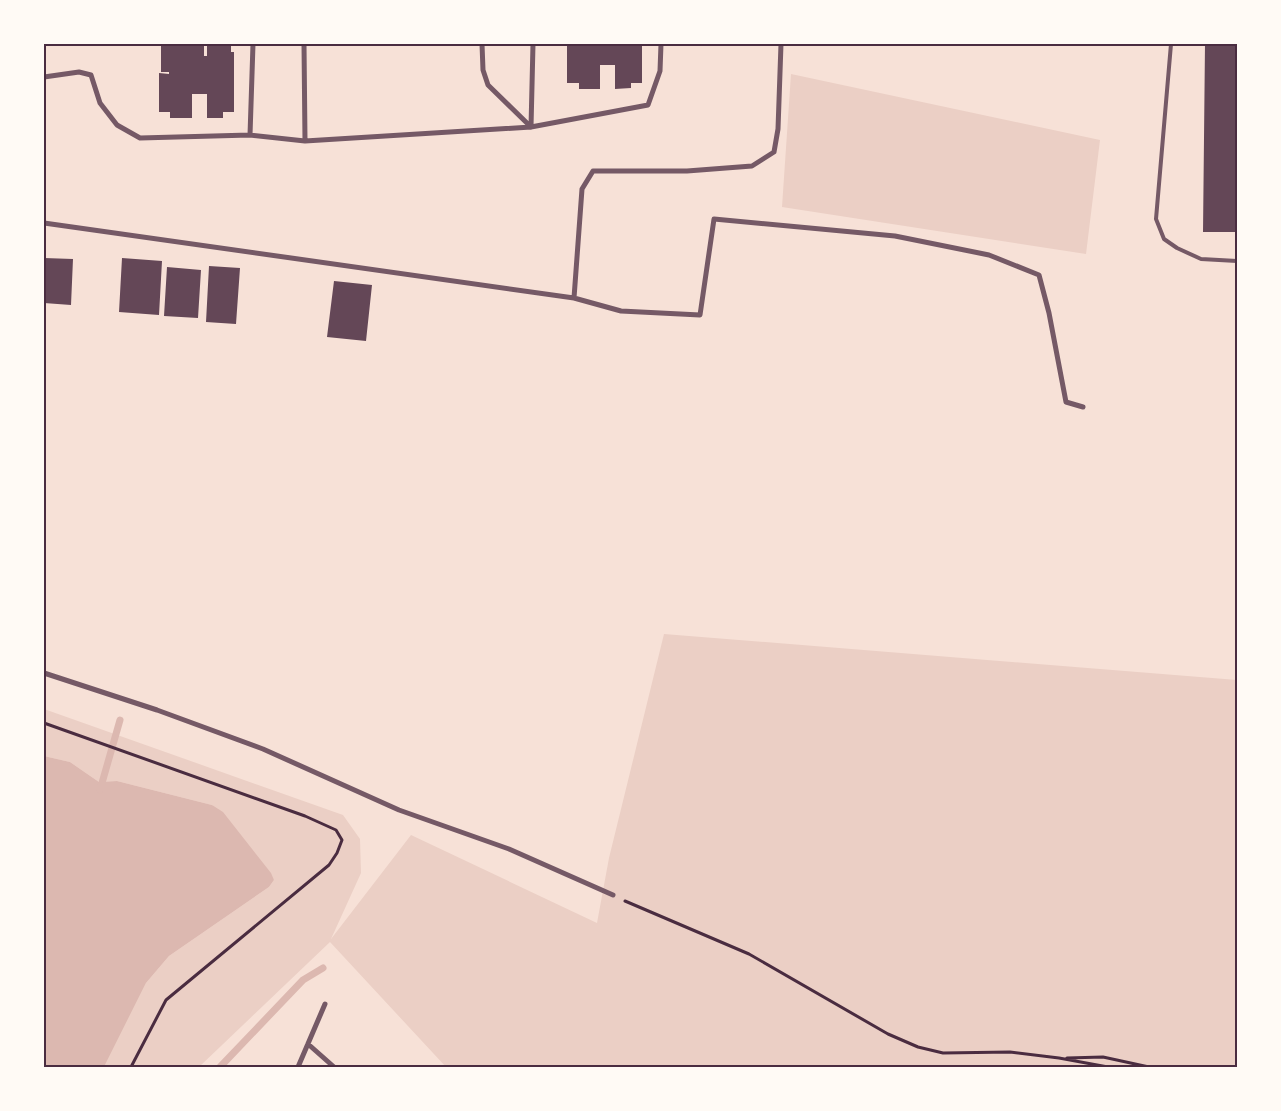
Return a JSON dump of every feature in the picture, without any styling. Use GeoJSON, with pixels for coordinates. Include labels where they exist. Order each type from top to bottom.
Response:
{"type":"FeatureCollection","features":[{"type":"Feature","properties":{"kind":"street"},"geometry":{"type":"LineString","coordinates":[[250,135],[253,44]]}},
{"type":"Feature","properties":{"kind":"street"},"geometry":{"type":"LineString","coordinates":[[304,44],[305,141]]}},
{"type":"Feature","properties":{"kind":"street"},"geometry":{"type":"LineString","coordinates":[[482,44],[483,70],[488,84],[531,127]]}},
{"type":"Feature","properties":{"kind":"street"},"geometry":{"type":"LineString","coordinates":[[531,127],[533,44]]}},
{"type":"Feature","properties":{"kind":"street"},"geometry":{"type":"LineString","coordinates":[[44,77],[79,72],[91,75],[100,103],[117,125],[140,138],[250,135],[305,141],[531,127],[648,105],[660,71],[660,44]]}},
{"type":"Feature","properties":{"kind":"street"},"geometry":{"type":"LineString","coordinates":[[574,298],[582,189],[592,171],[687,171],[752,166],[774,152],[778,129],[781,44]]}},
{"type":"Feature","properties":{"kind":"street"},"geometry":{"type":"LineString","coordinates":[[44,222],[574,298],[621,311],[700,315],[714,219],[895,236],[989,255],[1039,275],[1049,313],[1066,402],[1083,407]]}},
{"type":"Feature","properties":{"kind":"street"},"geometry":{"type":"LineString","coordinates":[[44,673],[157,710],[263,749],[399,810],[509,849],[613,895]]}},
{"type":"Feature","properties":{"kind":"street"},"geometry":{"type":"LineString","coordinates":[[298,1067],[325,1004]]}},
{"type":"Feature","properties":{"kind":"street"},"geometry":{"type":"LineString","coordinates":[[308,1044],[334,1067]]}},
{"type":"Feature","properties":{"kind":"lane"},"geometry":{"type":"LineString","coordinates":[[1171,44],[1156,219],[1164,239],[1177,248],[1201,259],[1237,261]]}},
{"type":"Feature","properties":{"kind":"path"},"geometry":{"type":"LineString","coordinates":[[44,723],[305,816],[336,830],[342,840],[337,853],[329,865],[166,1000],[131,1067]]}},
{"type":"Feature","properties":{"kind":"path"},"geometry":{"type":"LineString","coordinates":[[613,895],[749,954],[888,1034],[918,1047],[943,1053],[1010,1052],[1108,1067]]}},
{"type":"Feature","properties":{"kind":"path"},"geometry":{"type":"LineString","coordinates":[[1059,1058],[1103,1057],[1149,1067]]}},
{"type":"Feature","properties":{"kind":"shaded area"},"geometry":{"type":"Polygon","coordinates":[[[791,74],[1100,140],[1086,254],[782,207],[791,74]]]}},
{"type":"Feature","properties":{"kind":"shaded area"},"geometry":{"type":"Polygon","coordinates":[[[664,634],[1237,680],[1237,1067],[446,1067],[330,942],[199,1067],[104,1067],[146,983],[169,956],[269,887],[274,880],[212,805],[117,781],[99,782],[70,762],[44,756],[44,709],[343,815],[360,839],[361,873],[331,939],[411,835],[597,923],[609,858],[664,634]]]}},
{"type":"Feature","properties":{"kind":"shaded area"},"geometry":{"type":"Polygon","coordinates":[[[44,756],[70,762],[99,782],[117,781],[212,805],[223,812],[271,873],[274,880],[269,887],[169,956],[146,983],[104,1067],[44,1067],[44,756]]]}},
{"type":"Feature","properties":{"kind":"building"},"geometry":{"type":"Polygon","coordinates":[[[161,44],[204,44],[204,56],[207,56],[207,44],[231,44],[231,52],[234,52],[234,112],[223,112],[223,118],[207,118],[207,94],[192,94],[192,118],[170,118],[170,112],[159,112],[159,73],[169,74],[169,72],[161,72],[161,44]]]}},
{"type":"Feature","properties":{"kind":"building"},"geometry":{"type":"Polygon","coordinates":[[[567,44],[642,44],[642,83],[631,83],[631,88],[615,89],[615,65],[600,65],[600,89],[579,89],[579,83],[567,83],[567,44]]]}},
{"type":"Feature","properties":{"kind":"building"},"geometry":{"type":"Polygon","coordinates":[[[1205,44],[1237,44],[1237,232],[1203,232],[1205,44]]]}},
{"type":"Feature","properties":{"kind":"building"},"geometry":{"type":"Polygon","coordinates":[[[44,258],[73,259],[71,305],[44,303],[44,258]]]}},
{"type":"Feature","properties":{"kind":"building"},"geometry":{"type":"Polygon","coordinates":[[[122,258],[162,261],[159,315],[119,312],[122,258]]]}},
{"type":"Feature","properties":{"kind":"building"},"geometry":{"type":"Polygon","coordinates":[[[209,266],[240,268],[236,324],[206,322],[209,266]]]}},
{"type":"Feature","properties":{"kind":"building"},"geometry":{"type":"Polygon","coordinates":[[[167,267],[201,270],[198,318],[164,316],[167,267]]]}},
{"type":"Feature","properties":{"kind":"building"},"geometry":{"type":"Polygon","coordinates":[[[334,281],[372,285],[366,341],[327,337],[334,281]]]}},
{"type":"Feature","properties":{"kind":"waterway"},"geometry":{"type":"LineString","coordinates":[[100,790],[120,720]]}},
{"type":"Feature","properties":{"kind":"waterway"},"geometry":{"type":"LineString","coordinates":[[220,1067],[303,980],[323,968]]}}]}
